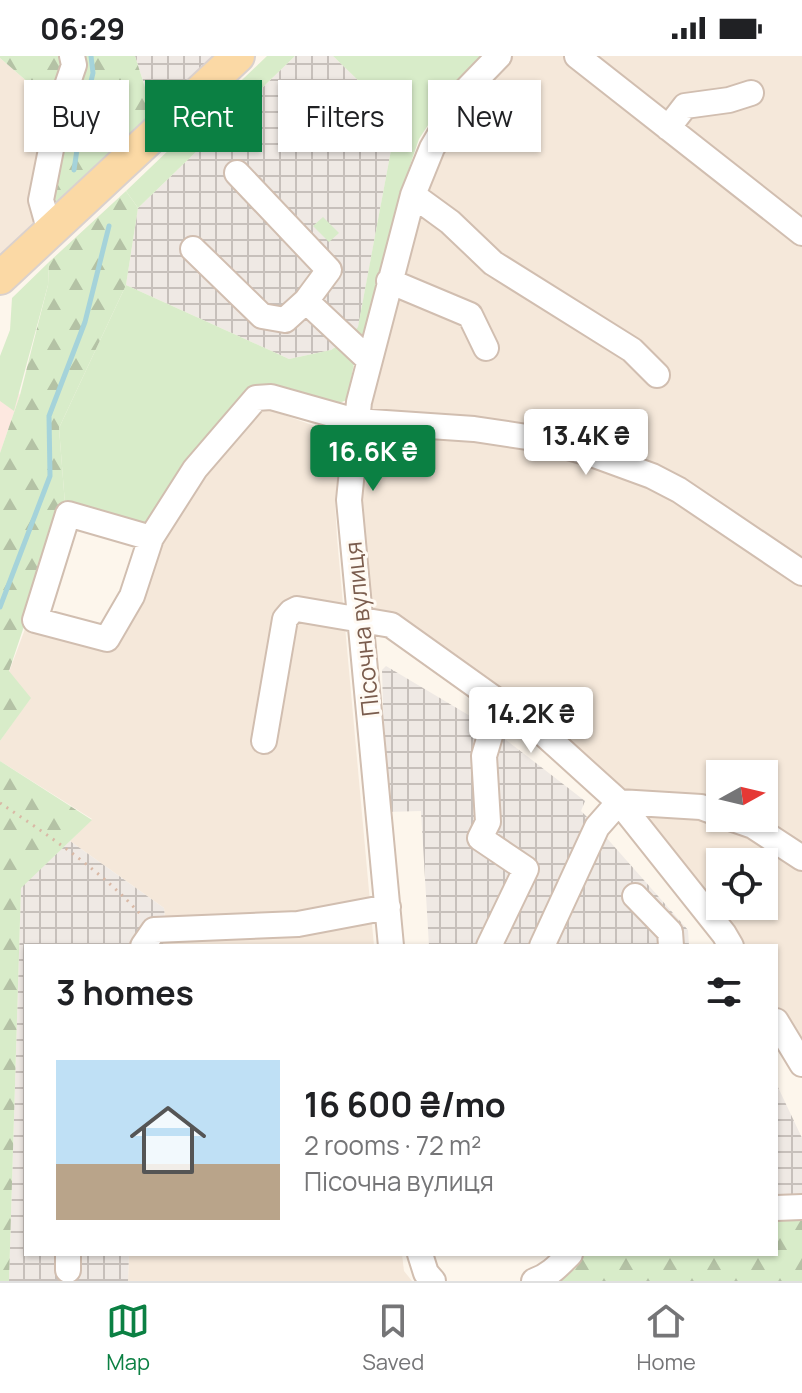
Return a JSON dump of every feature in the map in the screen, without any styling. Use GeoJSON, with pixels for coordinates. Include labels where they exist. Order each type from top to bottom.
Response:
{"type":"FeatureCollection","features":[{"type":"Feature","properties":{"kind":"main road"},"geometry":{"type":"LineString","coordinates":[[0,278],[238,56]]}},
{"type":"Feature","properties":{"kind":"street"},"geometry":{"type":"LineString","coordinates":[[50,232],[41,200],[59,109],[74,65],[72,56]]}},
{"type":"Feature","properties":{"kind":"street","name":"Пісочна вулиця"},"geometry":{"type":"LineString","coordinates":[[391,944],[349,500],[356,421],[413,195],[432,148],[465,91],[499,56]]}},
{"type":"Feature","properties":{"kind":"street"},"geometry":{"type":"LineString","coordinates":[[577,56],[802,233]]}},
{"type":"Feature","properties":{"kind":"street"},"geometry":{"type":"LineString","coordinates":[[668,128],[685,106],[729,100],[751,93]]}},
{"type":"Feature","properties":{"kind":"street"},"geometry":{"type":"LineString","coordinates":[[193,249],[262,316],[285,320],[306,301],[329,270],[237,173]]}},
{"type":"Feature","properties":{"kind":"street"},"geometry":{"type":"LineString","coordinates":[[413,195],[450,222],[493,263],[632,350],[657,375]]}},
{"type":"Feature","properties":{"kind":"street"},"geometry":{"type":"LineString","coordinates":[[389,281],[470,315],[486,348]]}},
{"type":"Feature","properties":{"kind":"street"},"geometry":{"type":"LineString","coordinates":[[306,301],[369,360]]}},
{"type":"Feature","properties":{"kind":"street"},"geometry":{"type":"LineString","coordinates":[[151,538],[68,514],[35,620],[107,639],[132,596],[151,538],[195,469],[256,398],[271,397],[356,421],[474,429],[540,439],[589,453],[652,476],[679,490],[802,573]]}},
{"type":"Feature","properties":{"kind":"street"},"geometry":{"type":"LineString","coordinates":[[264,741],[285,619],[291,612],[297,609],[391,625],[545,735],[619,802],[730,944]]}},
{"type":"Feature","properties":{"kind":"street"},"geometry":{"type":"LineString","coordinates":[[490,944],[526,869],[480,838],[488,822],[484,756],[492,729],[506,708]]}},
{"type":"Feature","properties":{"kind":"street"},"geometry":{"type":"LineString","coordinates":[[619,802],[706,809]]}},
{"type":"Feature","properties":{"kind":"street"},"geometry":{"type":"LineString","coordinates":[[543,944],[597,827],[619,802]]}},
{"type":"Feature","properties":{"kind":"street"},"geometry":{"type":"LineString","coordinates":[[766,832],[798,846]]}},
{"type":"Feature","properties":{"kind":"street"},"geometry":{"type":"LineString","coordinates":[[635,896],[670,932],[671,944]]}},
{"type":"Feature","properties":{"kind":"street"},"geometry":{"type":"LineString","coordinates":[[148,938],[298,924],[388,907]]}},
{"type":"Feature","properties":{"kind":"street"},"geometry":{"type":"LineString","coordinates":[[778,1024],[802,1064]]}},
{"type":"Feature","properties":{"kind":"street"},"geometry":{"type":"LineString","coordinates":[[778,1208],[802,1207]]}},
{"type":"Feature","properties":{"kind":"street"},"geometry":{"type":"LineString","coordinates":[[421,1256],[426,1273],[433,1281]]}},
{"type":"Feature","properties":{"kind":"street"},"geometry":{"type":"LineString","coordinates":[[534,1281],[568,1256]]}},
{"type":"Feature","properties":{"kind":"path"},"geometry":{"type":"LineString","coordinates":[[0,803],[44,832],[124,896],[148,938]]}},
{"type":"Feature","properties":{"kind":"shaded area"},"geometry":{"type":"Polygon","coordinates":[[[135,56],[238,56],[213,80],[145,80],[145,87],[135,56]]]}},
{"type":"Feature","properties":{"kind":"shaded area"},"geometry":{"type":"Polygon","coordinates":[[[295,56],[333,56],[358,80],[278,80],[278,152],[391,152],[358,328],[331,350],[289,359],[126,285],[138,208],[196,152],[262,152],[262,88],[295,56]]]}},
{"type":"Feature","properties":{"kind":"shaded area"},"geometry":{"type":"Polygon","coordinates":[[[499,56],[802,56],[802,1064],[778,1024],[778,944],[729,944],[708,920],[778,920],[778,848],[706,848],[706,918],[545,735],[361,620],[349,500],[413,195],[440,152],[541,152],[541,80],[484,80],[499,56]]]}},
{"type":"Feature","properties":{"kind":"shaded area"},"geometry":{"type":"Polygon","coordinates":[[[0,58],[25,80],[24,152],[55,152],[48,223],[0,267],[0,58]]]}},
{"type":"Feature","properties":{"kind":"shaded area"},"geometry":{"type":"Polygon","coordinates":[[[0,374],[20,395],[0,453],[0,374]]]}},
{"type":"Feature","properties":{"kind":"shaded area"},"geometry":{"type":"Polygon","coordinates":[[[254,404],[342,436],[335,501],[337,538],[374,944],[163,944],[167,939],[164,908],[70,841],[92,819],[0,761],[0,741],[30,698],[9,672],[25,629],[111,647],[159,545],[200,471],[254,404]]]}},
{"type":"Feature","properties":{"kind":"shaded area"},"geometry":{"type":"Polygon","coordinates":[[[386,666],[492,729],[585,801],[581,811],[688,930],[689,944],[429,944],[421,811],[386,812],[382,670],[386,666]]]}},
{"type":"Feature","properties":{"kind":"shaded area"},"geometry":{"type":"Polygon","coordinates":[[[70,841],[164,908],[167,939],[163,944],[24,944],[24,1256],[129,1256],[128,1281],[9,1281],[21,887],[70,841]]]}},
{"type":"Feature","properties":{"kind":"shaded area"},"geometry":{"type":"Polygon","coordinates":[[[778,1087],[802,1138],[801,1196],[778,1197],[778,1087]]]}},
{"type":"Feature","properties":{"kind":"shaded area"},"geometry":{"type":"Polygon","coordinates":[[[129,1256],[402,1256],[404,1271],[412,1281],[128,1281],[129,1256]]]}},
{"type":"Feature","properties":{"kind":"green space"},"geometry":{"type":"Polygon","coordinates":[[[135,56],[145,87],[145,144],[50,232],[56,152],[129,152],[129,80],[25,80],[0,58],[135,56]]]}},
{"type":"Feature","properties":{"kind":"green space"},"geometry":{"type":"Polygon","coordinates":[[[267,56],[295,56],[262,88],[262,80],[242,80],[267,56]]]}},
{"type":"Feature","properties":{"kind":"green space"},"geometry":{"type":"Polygon","coordinates":[[[333,56],[480,56],[458,80],[428,80],[428,125],[419,139],[401,192],[362,341],[353,333],[358,327],[391,152],[412,152],[412,80],[358,80],[333,56]]]}},
{"type":"Feature","properties":{"kind":"green space"},"geometry":{"type":"Polygon","coordinates":[[[167,152],[196,152],[138,208],[126,191],[167,152]]]}},
{"type":"Feature","properties":{"kind":"green space"},"geometry":{"type":"Polygon","coordinates":[[[126,191],[138,208],[126,285],[59,428],[65,504],[9,671],[31,698],[0,741],[0,453],[20,395],[48,285],[49,262],[126,191]]]}},
{"type":"Feature","properties":{"kind":"green space"},"geometry":{"type":"Polygon","coordinates":[[[323,217],[339,233],[329,242],[313,226],[323,217]]]}},
{"type":"Feature","properties":{"kind":"green space"},"geometry":{"type":"Polygon","coordinates":[[[49,262],[48,285],[14,411],[0,401],[0,356],[10,330],[12,298],[49,262]]]}},
{"type":"Feature","properties":{"kind":"green space"},"geometry":{"type":"Polygon","coordinates":[[[126,285],[289,359],[331,350],[341,343],[355,358],[347,400],[331,406],[250,389],[150,530],[65,504],[59,428],[126,285]]]}},
{"type":"Feature","properties":{"kind":"green space"},"geometry":{"type":"Polygon","coordinates":[[[0,761],[92,820],[21,888],[9,1281],[0,1281],[0,761]]]}},
{"type":"Feature","properties":{"kind":"green space"},"geometry":{"type":"Polygon","coordinates":[[[802,1215],[802,1281],[558,1281],[574,1256],[778,1256],[778,1216],[802,1215]]]}},
{"type":"Feature","properties":{"kind":"waterway"},"geometry":{"type":"LineString","coordinates":[[74,170],[93,73],[91,56]]}},
{"type":"Feature","properties":{"kind":"waterway"},"geometry":{"type":"LineString","coordinates":[[0,607],[50,476],[49,416],[85,322],[109,226]]}}]}
